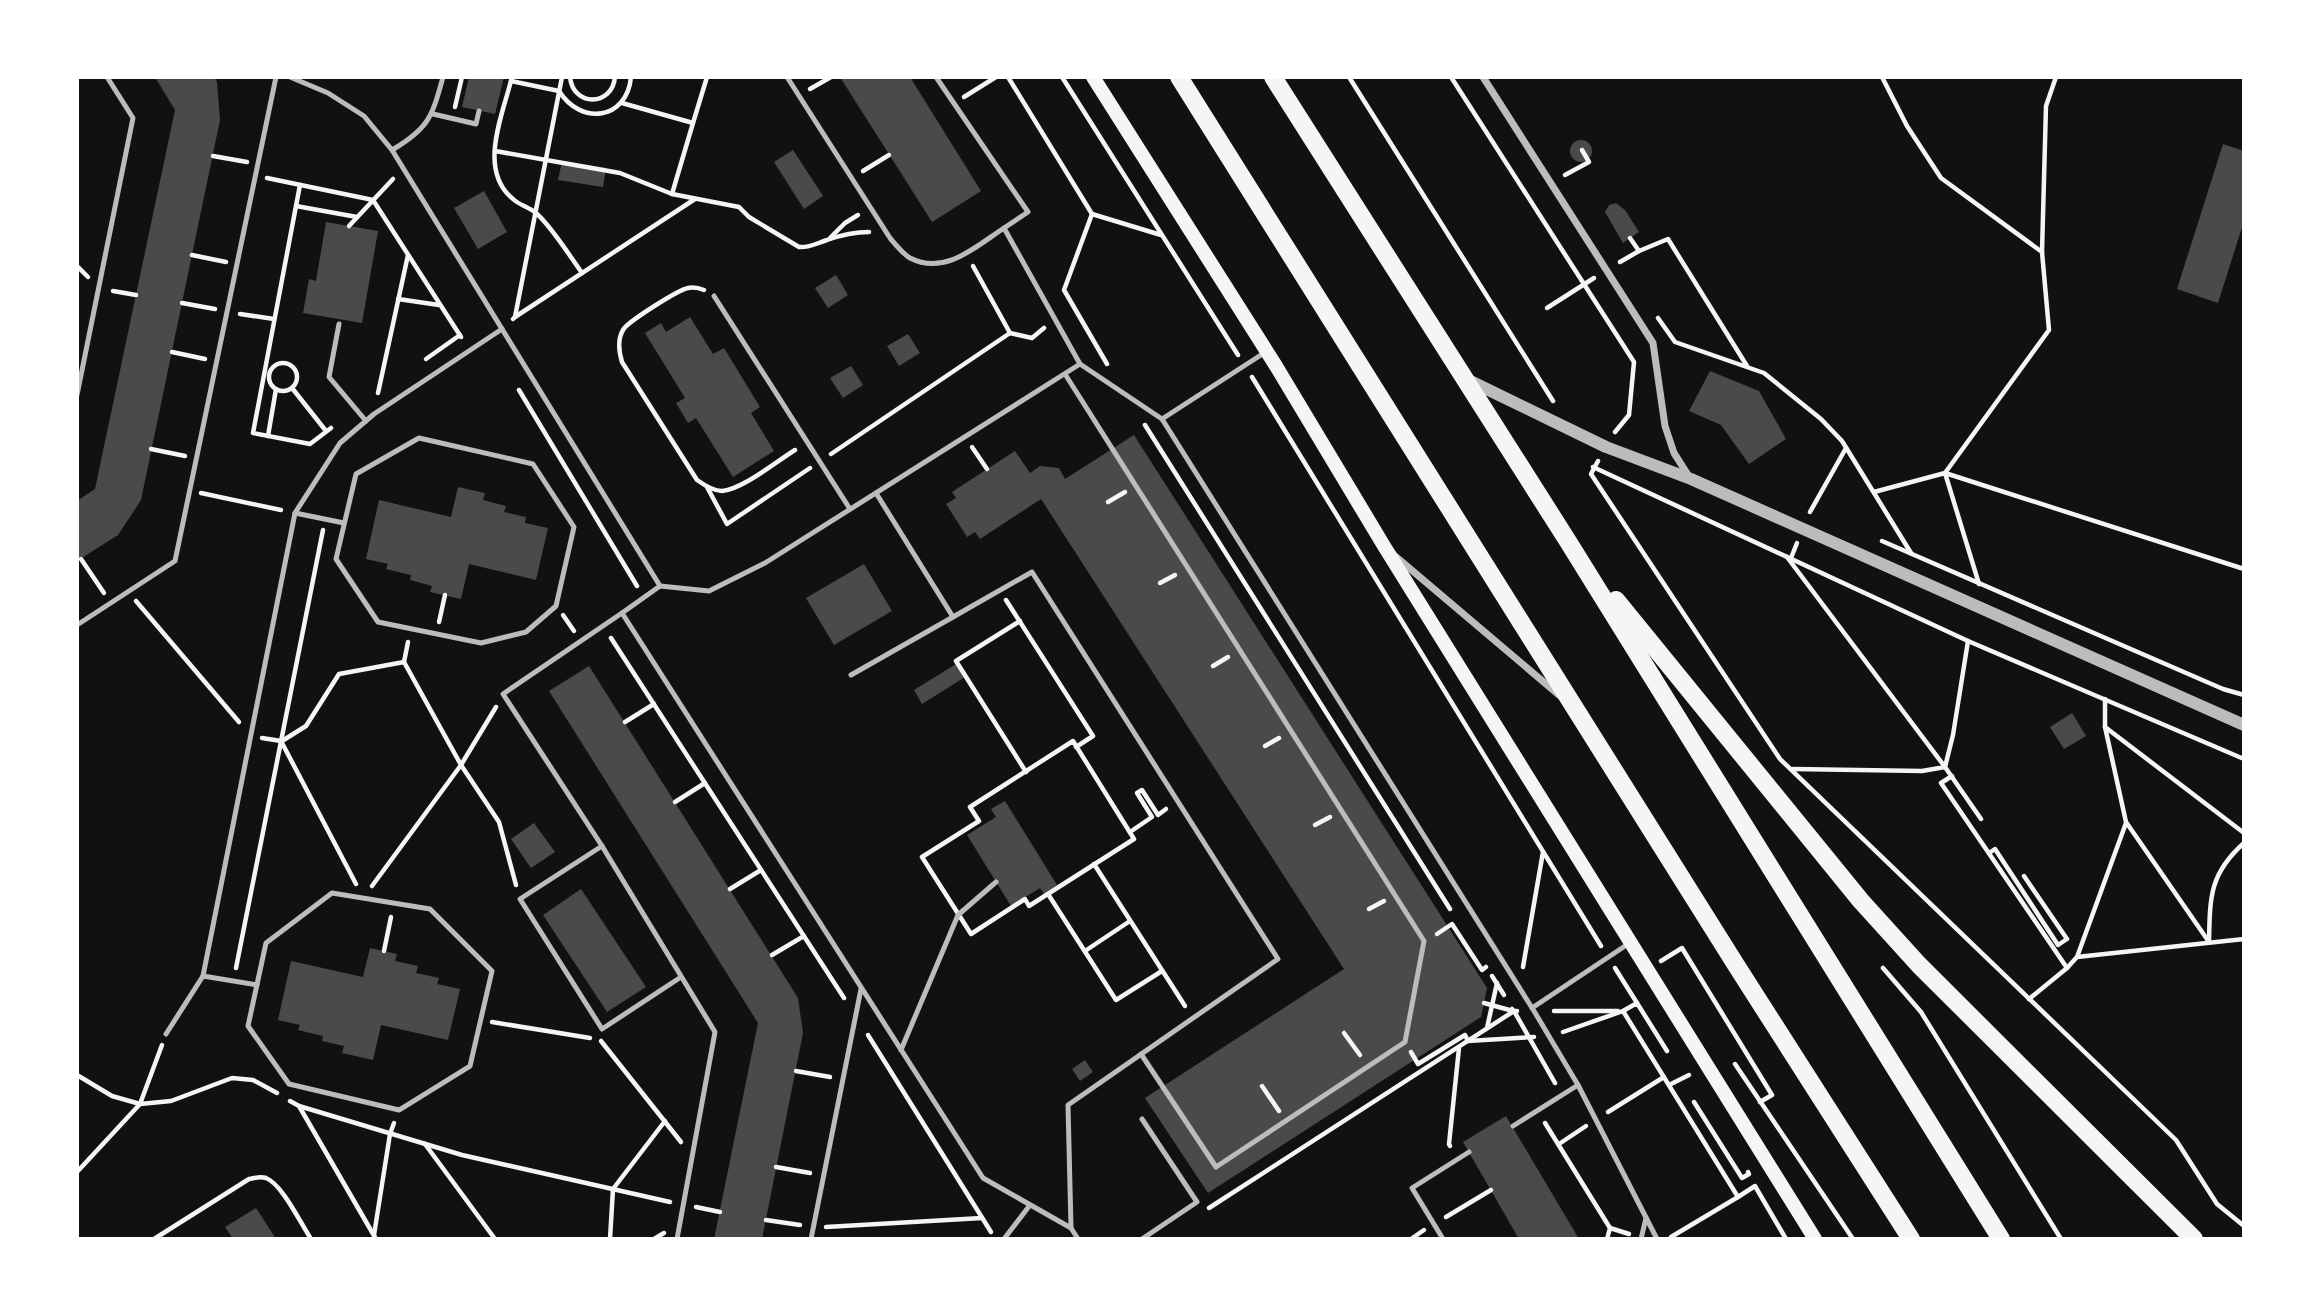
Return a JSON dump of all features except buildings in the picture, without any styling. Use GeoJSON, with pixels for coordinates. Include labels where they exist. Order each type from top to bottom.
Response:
{"type":"FeatureCollection","features":[{"type":"Feature","properties":{"kind":"main road"},"geometry":{"type":"LineString","coordinates":[[1179,77],[1911,1239]]}},
{"type":"Feature","properties":{"kind":"main road"},"geometry":{"type":"LineString","coordinates":[[1273,77],[1569,543],[2001,1239]]}},
{"type":"Feature","properties":{"kind":"main road"},"geometry":{"type":"LineString","coordinates":[[1093,78],[1267,351],[1384,546],[1815,1239]]}},
{"type":"Feature","properties":{"kind":"main road"},"geometry":{"type":"LineString","coordinates":[[1569,543],[1878,919],[1919,965],[2194,1239]]}},
{"type":"Feature","properties":{"kind":"street"},"geometry":{"type":"LineString","coordinates":[[1483,77],[1653,343],[1665,426],[1674,453],[1691,479]]}},
{"type":"Feature","properties":{"kind":"street"},"geometry":{"type":"LineString","coordinates":[[1462,377],[1606,447],[1691,479],[2244,725]]}},
{"type":"Feature","properties":{"kind":"street"},"geometry":{"type":"LineString","coordinates":[[1384,546],[1578,711]]}},
{"type":"Feature","properties":{"kind":"lane"},"geometry":{"type":"LineString","coordinates":[[77,395],[133,118],[107,77]]}},
{"type":"Feature","properties":{"kind":"lane"},"geometry":{"type":"LineString","coordinates":[[77,625],[175,561],[276,77]]}},
{"type":"Feature","properties":{"kind":"lane"},"geometry":{"type":"LineString","coordinates":[[290,77],[328,93],[364,116],[393,150],[660,586]]}},
{"type":"Feature","properties":{"kind":"lane"},"geometry":{"type":"LineString","coordinates":[[393,150],[414,137],[433,114],[443,77]]}},
{"type":"Feature","properties":{"kind":"lane"},"geometry":{"type":"LineString","coordinates":[[787,77],[890,238],[908,257],[931,265],[950,263],[1028,212],[936,77]]}},
{"type":"Feature","properties":{"kind":"lane"},"geometry":{"type":"LineString","coordinates":[[433,114],[476,124],[479,111]]}},
{"type":"Feature","properties":{"kind":"lane"},"geometry":{"type":"LineString","coordinates":[[1004,229],[1080,364],[1162,419],[1532,1008],[1578,1085],[1657,1239]]}},
{"type":"Feature","properties":{"kind":"lane"},"geometry":{"type":"LineString","coordinates":[[714,296],[850,509]]}},
{"type":"Feature","properties":{"kind":"lane"},"geometry":{"type":"LineString","coordinates":[[339,324],[330,377],[366,421]]}},
{"type":"Feature","properties":{"kind":"lane"},"geometry":{"type":"LineString","coordinates":[[166,1034],[202,976],[295,513],[340,443],[374,414],[502,328]]}},
{"type":"Feature","properties":{"kind":"lane"},"geometry":{"type":"LineString","coordinates":[[1162,419],[1267,351]]}},
{"type":"Feature","properties":{"kind":"lane"},"geometry":{"type":"LineString","coordinates":[[677,1239],[715,1032],[602,846],[503,694],[660,586],[709,592],[765,563],[1080,364]]}},
{"type":"Feature","properties":{"kind":"lane"},"geometry":{"type":"LineString","coordinates":[[1065,373],[1424,942],[1405,1042],[1216,1167],[1141,1054]]}},
{"type":"Feature","properties":{"kind":"lane"},"geometry":{"type":"LineString","coordinates":[[419,438],[533,464],[574,527],[556,606],[526,632],[481,643],[378,622],[336,559],[356,474],[419,438]]}},
{"type":"Feature","properties":{"kind":"lane"},"geometry":{"type":"LineString","coordinates":[[876,493],[953,617]]}},
{"type":"Feature","properties":{"kind":"lane"},"geometry":{"type":"LineString","coordinates":[[295,513],[344,523]]}},
{"type":"Feature","properties":{"kind":"lane"},"geometry":{"type":"LineString","coordinates":[[851,675],[1032,572],[1278,959],[1068,1105],[1071,1228]]}},
{"type":"Feature","properties":{"kind":"lane"},"geometry":{"type":"LineString","coordinates":[[622,613],[983,1178],[1071,1228],[1078,1239]]}},
{"type":"Feature","properties":{"kind":"lane"},"geometry":{"type":"LineString","coordinates":[[602,846],[520,900],[603,1028],[681,977]]}},
{"type":"Feature","properties":{"kind":"lane"},"geometry":{"type":"LineString","coordinates":[[901,1050],[958,915],[996,882]]}},
{"type":"Feature","properties":{"kind":"lane"},"geometry":{"type":"LineString","coordinates":[[332,892],[394,903],[430,909],[492,971],[470,1066],[399,1110],[289,1084],[248,1026],[266,943],[332,892]]}},
{"type":"Feature","properties":{"kind":"lane"},"geometry":{"type":"LineString","coordinates":[[1532,1008],[1631,943]]}},
{"type":"Feature","properties":{"kind":"lane"},"geometry":{"type":"LineString","coordinates":[[202,976],[257,985]]}},
{"type":"Feature","properties":{"kind":"lane"},"geometry":{"type":"LineString","coordinates":[[811,1239],[862,989]]}},
{"type":"Feature","properties":{"kind":"lane"},"geometry":{"type":"LineString","coordinates":[[1513,1126],[1578,1085]]}},
{"type":"Feature","properties":{"kind":"lane"},"geometry":{"type":"LineString","coordinates":[[1142,1119],[1197,1202],[1142,1239]]}},
{"type":"Feature","properties":{"kind":"lane"},"geometry":{"type":"LineString","coordinates":[[1443,1239],[1412,1188],[1469,1152]]}},
{"type":"Feature","properties":{"kind":"lane"},"geometry":{"type":"LineString","coordinates":[[1004,1239],[1030,1205]]}},
{"type":"Feature","properties":{"kind":"lane"},"geometry":{"type":"LineString","coordinates":[[1642,1239],[1646,1217]]}},
{"type":"Feature","properties":{"kind":"path"},"geometry":{"type":"LineString","coordinates":[[515,317],[562,77]]}},
{"type":"Feature","properties":{"kind":"path"},"geometry":{"type":"LineString","coordinates":[[570,77],[571,85],[579,96],[593,100],[607,95],[612,89],[615,77]]}},
{"type":"Feature","properties":{"kind":"path"},"geometry":{"type":"LineString","coordinates":[[582,273],[536,212],[513,200],[500,184],[494,170],[495,151],[511,79],[559,91],[575,110],[600,114],[612,110],[622,102],[628,92],[631,77]]}},
{"type":"Feature","properties":{"kind":"path"},"geometry":{"type":"LineString","coordinates":[[672,194],[707,77]]}},
{"type":"Feature","properties":{"kind":"path"},"geometry":{"type":"LineString","coordinates":[[799,96],[831,77]]}},
{"type":"Feature","properties":{"kind":"path"},"geometry":{"type":"LineString","coordinates":[[954,103],[996,77]]}},
{"type":"Feature","properties":{"kind":"path"},"geometry":{"type":"LineString","coordinates":[[1008,77],[1091,214],[1162,235]]}},
{"type":"Feature","properties":{"kind":"path"},"geometry":{"type":"LineString","coordinates":[[1062,77],[1245,366],[1667,1051]]}},
{"type":"Feature","properties":{"kind":"path"},"geometry":{"type":"LineString","coordinates":[[1349,77],[1558,409]]}},
{"type":"Feature","properties":{"kind":"path"},"geometry":{"type":"LineString","coordinates":[[1451,77],[1634,362],[1629,415]]}},
{"type":"Feature","properties":{"kind":"path"},"geometry":{"type":"LineString","coordinates":[[1882,77],[1907,126],[1941,178],[2042,252]]}},
{"type":"Feature","properties":{"kind":"path"},"geometry":{"type":"LineString","coordinates":[[1945,473],[2049,330],[2042,252],[2046,106],[2056,77]]}},
{"type":"Feature","properties":{"kind":"path"},"geometry":{"type":"LineString","coordinates":[[622,102],[693,123]]}},
{"type":"Feature","properties":{"kind":"path"},"geometry":{"type":"LineString","coordinates":[[1565,175],[1589,162],[1582,150]]}},
{"type":"Feature","properties":{"kind":"path"},"geometry":{"type":"LineString","coordinates":[[495,151],[620,173],[672,194],[738,207],[749,217],[799,247],[807,248],[856,232],[869,232],[890,238]]}},
{"type":"Feature","properties":{"kind":"path"},"geometry":{"type":"LineString","coordinates":[[852,179],[889,155]]}},
{"type":"Feature","properties":{"kind":"path"},"geometry":{"type":"LineString","coordinates":[[213,156],[258,164]]}},
{"type":"Feature","properties":{"kind":"path"},"geometry":{"type":"LineString","coordinates":[[1558,164],[1572,187]]}},
{"type":"Feature","properties":{"kind":"path"},"geometry":{"type":"LineString","coordinates":[[256,175],[373,200],[469,350]]}},
{"type":"Feature","properties":{"kind":"path"},"geometry":{"type":"LineString","coordinates":[[253,433],[267,374],[300,184]]}},
{"type":"Feature","properties":{"kind":"path"},"geometry":{"type":"LineString","coordinates":[[502,328],[696,198]]}},
{"type":"Feature","properties":{"kind":"path"},"geometry":{"type":"LineString","coordinates":[[296,206],[357,217]]}},
{"type":"Feature","properties":{"kind":"path"},"geometry":{"type":"LineString","coordinates":[[829,239],[845,223],[871,208]]}},
{"type":"Feature","properties":{"kind":"path"},"geometry":{"type":"LineString","coordinates":[[1091,214],[1064,290],[1073,307],[1514,1012]]}},
{"type":"Feature","properties":{"kind":"path"},"geometry":{"type":"LineString","coordinates":[[1630,238],[1639,251]]}},
{"type":"Feature","properties":{"kind":"path"},"geometry":{"type":"LineString","coordinates":[[1628,273],[1619,259],[1668,239],[1747,367]]}},
{"type":"Feature","properties":{"kind":"path"},"geometry":{"type":"LineString","coordinates":[[966,253],[1010,333]]}},
{"type":"Feature","properties":{"kind":"path"},"geometry":{"type":"LineString","coordinates":[[374,414],[408,254]]}},
{"type":"Feature","properties":{"kind":"path"},"geometry":{"type":"LineString","coordinates":[[192,255],[237,264]]}},
{"type":"Feature","properties":{"kind":"path"},"geometry":{"type":"LineString","coordinates":[[1547,308],[1598,276]]}},
{"type":"Feature","properties":{"kind":"path"},"geometry":{"type":"LineString","coordinates":[[714,296],[703,289],[690,287],[624,327],[620,337],[619,352],[622,362],[697,480],[707,487],[722,491],[739,486],[807,442]]}},
{"type":"Feature","properties":{"kind":"path"},"geometry":{"type":"LineString","coordinates":[[99,288],[136,295]]}},
{"type":"Feature","properties":{"kind":"path"},"geometry":{"type":"LineString","coordinates":[[398,299],[440,305]]}},
{"type":"Feature","properties":{"kind":"path"},"geometry":{"type":"LineString","coordinates":[[707,487],[727,524],[1010,333],[1032,338],[1073,307]]}},
{"type":"Feature","properties":{"kind":"path"},"geometry":{"type":"LineString","coordinates":[[1651,307],[1675,342],[1764,373],[1821,419],[1846,448],[1911,554]]}},
{"type":"Feature","properties":{"kind":"path"},"geometry":{"type":"LineString","coordinates":[[172,352],[217,361]]}},
{"type":"Feature","properties":{"kind":"path"},"geometry":{"type":"LineString","coordinates":[[267,374],[275,365],[286,363],[292,366],[297,374],[292,388],[276,390]]}},
{"type":"Feature","properties":{"kind":"path"},"geometry":{"type":"LineString","coordinates":[[267,374],[276,390],[268,436]]}},
{"type":"Feature","properties":{"kind":"path"},"geometry":{"type":"LineString","coordinates":[[516,385],[644,597]]}},
{"type":"Feature","properties":{"kind":"path"},"geometry":{"type":"LineString","coordinates":[[292,388],[326,432]]}},
{"type":"Feature","properties":{"kind":"path"},"geometry":{"type":"LineString","coordinates":[[1604,428],[1615,432]]}},
{"type":"Feature","properties":{"kind":"path"},"geometry":{"type":"LineString","coordinates":[[965,436],[987,469]]}},
{"type":"Feature","properties":{"kind":"path"},"geometry":{"type":"LineString","coordinates":[[1823,516],[1810,511],[1846,448]]}},
{"type":"Feature","properties":{"kind":"path"},"geometry":{"type":"LineString","coordinates":[[151,449],[197,458]]}},
{"type":"Feature","properties":{"kind":"path"},"geometry":{"type":"LineString","coordinates":[[2244,759],[1968,641],[1594,467],[1591,474],[1780,759],[2176,1140],[2217,1204],[2244,1226]]}},
{"type":"Feature","properties":{"kind":"path"},"geometry":{"type":"LineString","coordinates":[[1945,473],[1979,584]]}},
{"type":"Feature","properties":{"kind":"path"},"geometry":{"type":"LineString","coordinates":[[1873,492],[1945,473],[2244,569]]}},
{"type":"Feature","properties":{"kind":"path"},"geometry":{"type":"LineString","coordinates":[[190,491],[295,513]]}},
{"type":"Feature","properties":{"kind":"path"},"geometry":{"type":"LineString","coordinates":[[233,981],[326,519]]}},
{"type":"Feature","properties":{"kind":"path"},"geometry":{"type":"LineString","coordinates":[[1873,538],[2211,684],[2244,695]]}},
{"type":"Feature","properties":{"kind":"path"},"geometry":{"type":"LineString","coordinates":[[1785,556],[1952,776],[1981,819]]}},
{"type":"Feature","properties":{"kind":"path"},"geometry":{"type":"LineString","coordinates":[[81,559],[111,602]]}},
{"type":"Feature","properties":{"kind":"path"},"geometry":{"type":"LineString","coordinates":[[637,586],[653,576]]}},
{"type":"Feature","properties":{"kind":"path"},"geometry":{"type":"LineString","coordinates":[[437,634],[445,595]]}},
{"type":"Feature","properties":{"kind":"path"},"geometry":{"type":"LineString","coordinates":[[1009,604],[1093,736],[1076,747]]}},
{"type":"Feature","properties":{"kind":"path"},"geometry":{"type":"LineString","coordinates":[[556,606],[581,641]]}},
{"type":"Feature","properties":{"kind":"path"},"geometry":{"type":"LineString","coordinates":[[1020,621],[956,661],[1026,772]]}},
{"type":"Feature","properties":{"kind":"path"},"geometry":{"type":"LineString","coordinates":[[603,626],[856,1016],[996,1239]]}},
{"type":"Feature","properties":{"kind":"path"},"geometry":{"type":"LineString","coordinates":[[411,629],[404,662],[461,765],[499,822],[520,900]]}},
{"type":"Feature","properties":{"kind":"path"},"geometry":{"type":"LineString","coordinates":[[1945,767],[1953,735],[1968,641]]}},
{"type":"Feature","properties":{"kind":"path"},"geometry":{"type":"LineString","coordinates":[[281,741],[306,726],[339,674],[404,662]]}},
{"type":"Feature","properties":{"kind":"path"},"geometry":{"type":"LineString","coordinates":[[364,898],[461,765],[503,694]]}},
{"type":"Feature","properties":{"kind":"path"},"geometry":{"type":"LineString","coordinates":[[2105,699],[2105,727],[2126,822],[2208,942]]}},
{"type":"Feature","properties":{"kind":"path"},"geometry":{"type":"LineString","coordinates":[[625,722],[653,704]]}},
{"type":"Feature","properties":{"kind":"path"},"geometry":{"type":"LineString","coordinates":[[2105,727],[2244,832]]}},
{"type":"Feature","properties":{"kind":"path"},"geometry":{"type":"LineString","coordinates":[[1073,741],[1134,839],[1029,906],[1025,900],[971,934],[922,857],[979,821],[970,807],[1026,772],[1073,741]]}},
{"type":"Feature","properties":{"kind":"path"},"geometry":{"type":"LineString","coordinates":[[1792,769],[1922,771],[1945,767]]}},
{"type":"Feature","properties":{"kind":"path"},"geometry":{"type":"LineString","coordinates":[[1952,776],[1941,783],[2067,968]]}},
{"type":"Feature","properties":{"kind":"path"},"geometry":{"type":"LineString","coordinates":[[675,802],[705,783]]}},
{"type":"Feature","properties":{"kind":"path"},"geometry":{"type":"LineString","coordinates":[[1130,832],[1152,817],[1137,793],[1142,790],[1158,815],[1178,802]]}},
{"type":"Feature","properties":{"kind":"path"},"geometry":{"type":"LineString","coordinates":[[2029,999],[2077,957],[2126,822]]}},
{"type":"Feature","properties":{"kind":"path"},"geometry":{"type":"LineString","coordinates":[[2208,942],[2214,880],[2228,857],[2244,843]]}},
{"type":"Feature","properties":{"kind":"path"},"geometry":{"type":"LineString","coordinates":[[1989,853],[1995,849],[2057,945],[2067,939],[2024,876]]}},
{"type":"Feature","properties":{"kind":"path"},"geometry":{"type":"LineString","coordinates":[[1487,1029],[1496,984],[1523,967],[1544,851]]}},
{"type":"Feature","properties":{"kind":"path"},"geometry":{"type":"LineString","coordinates":[[1094,864],[1178,996]]}},
{"type":"Feature","properties":{"kind":"path"},"geometry":{"type":"LineString","coordinates":[[730,889],[761,870]]}},
{"type":"Feature","properties":{"kind":"path"},"geometry":{"type":"LineString","coordinates":[[1048,894],[1116,1000],[1162,971]]}},
{"type":"Feature","properties":{"kind":"path"},"geometry":{"type":"LineString","coordinates":[[384,951],[394,903]]}},
{"type":"Feature","properties":{"kind":"path"},"geometry":{"type":"LineString","coordinates":[[1085,951],[1130,921]]}},
{"type":"Feature","properties":{"kind":"path"},"geometry":{"type":"LineString","coordinates":[[1452,924],[1482,970],[1486,967]]}},
{"type":"Feature","properties":{"kind":"path"},"geometry":{"type":"LineString","coordinates":[[772,956],[804,936]]}},
{"type":"Feature","properties":{"kind":"path"},"geometry":{"type":"LineString","coordinates":[[2077,957],[2244,939]]}},
{"type":"Feature","properties":{"kind":"path"},"geometry":{"type":"LineString","coordinates":[[1654,965],[1682,948],[1772,1095],[1760,1102]]}},
{"type":"Feature","properties":{"kind":"path"},"geometry":{"type":"LineString","coordinates":[[1883,968],[1921,1012],[2061,1239]]}},
{"type":"Feature","properties":{"kind":"path"},"geometry":{"type":"LineString","coordinates":[[1484,1003],[1514,1012]]}},
{"type":"Feature","properties":{"kind":"path"},"geometry":{"type":"LineString","coordinates":[[1637,1003],[1623,1012],[1738,1197]]}},
{"type":"Feature","properties":{"kind":"path"},"geometry":{"type":"LineString","coordinates":[[1207,1209],[1514,1012]]}},
{"type":"Feature","properties":{"kind":"path"},"geometry":{"type":"LineString","coordinates":[[481,1020],[600,1039],[693,1157]]}},
{"type":"Feature","properties":{"kind":"path"},"geometry":{"type":"LineString","coordinates":[[1344,1033],[1368,1066]]}},
{"type":"Feature","properties":{"kind":"path"},"geometry":{"type":"LineString","coordinates":[[77,1172],[140,1104],[166,1034]]}},
{"type":"Feature","properties":{"kind":"path"},"geometry":{"type":"LineString","coordinates":[[1418,1064],[1465,1035],[1468,1041]]}},
{"type":"Feature","properties":{"kind":"path"},"geometry":{"type":"LineString","coordinates":[[1458,1159],[1449,1144],[1460,1047]]}},
{"type":"Feature","properties":{"kind":"path"},"geometry":{"type":"LineString","coordinates":[[1735,1064],[1853,1239]]}},
{"type":"Feature","properties":{"kind":"path"},"geometry":{"type":"LineString","coordinates":[[796,1071],[843,1079]]}},
{"type":"Feature","properties":{"kind":"path"},"geometry":{"type":"LineString","coordinates":[[77,1074],[112,1096],[140,1104],[172,1101],[232,1078],[253,1080],[299,1106],[462,1155],[720,1212]]}},
{"type":"Feature","properties":{"kind":"path"},"geometry":{"type":"LineString","coordinates":[[1669,1085],[1688,1074],[1695,1085]]}},
{"type":"Feature","properties":{"kind":"path"},"geometry":{"type":"LineString","coordinates":[[1559,1144],[1664,1077]]}},
{"type":"Feature","properties":{"kind":"path"},"geometry":{"type":"LineString","coordinates":[[289,1084],[375,1237]]}},
{"type":"Feature","properties":{"kind":"path"},"geometry":{"type":"LineString","coordinates":[[1262,1086],[1286,1121]]}},
{"type":"Feature","properties":{"kind":"path"},"geometry":{"type":"LineString","coordinates":[[1694,1102],[1742,1178],[1749,1174],[1742,1162]]}},
{"type":"Feature","properties":{"kind":"path"},"geometry":{"type":"LineString","coordinates":[[375,1237],[390,1134],[399,1110]]}},
{"type":"Feature","properties":{"kind":"path"},"geometry":{"type":"LineString","coordinates":[[1537,1110],[1610,1228],[1607,1239]]}},
{"type":"Feature","properties":{"kind":"path"},"geometry":{"type":"LineString","coordinates":[[610,1239],[613,1189],[665,1121]]}},
{"type":"Feature","properties":{"kind":"path"},"geometry":{"type":"LineString","coordinates":[[425,1144],[495,1239]]}},
{"type":"Feature","properties":{"kind":"path"},"geometry":{"type":"LineString","coordinates":[[776,1167],[824,1176]]}},
{"type":"Feature","properties":{"kind":"path"},"geometry":{"type":"LineString","coordinates":[[154,1239],[249,1179],[259,1177],[268,1178],[276,1185],[311,1239]]}},
{"type":"Feature","properties":{"kind":"path"},"geometry":{"type":"LineString","coordinates":[[1667,1239],[1755,1186],[1786,1239]]}},
{"type":"Feature","properties":{"kind":"path"},"geometry":{"type":"LineString","coordinates":[[1411,1239],[1491,1190]]}},
{"type":"Feature","properties":{"kind":"path"},"geometry":{"type":"LineString","coordinates":[[766,1220],[814,1227],[982,1218]]}}]}
